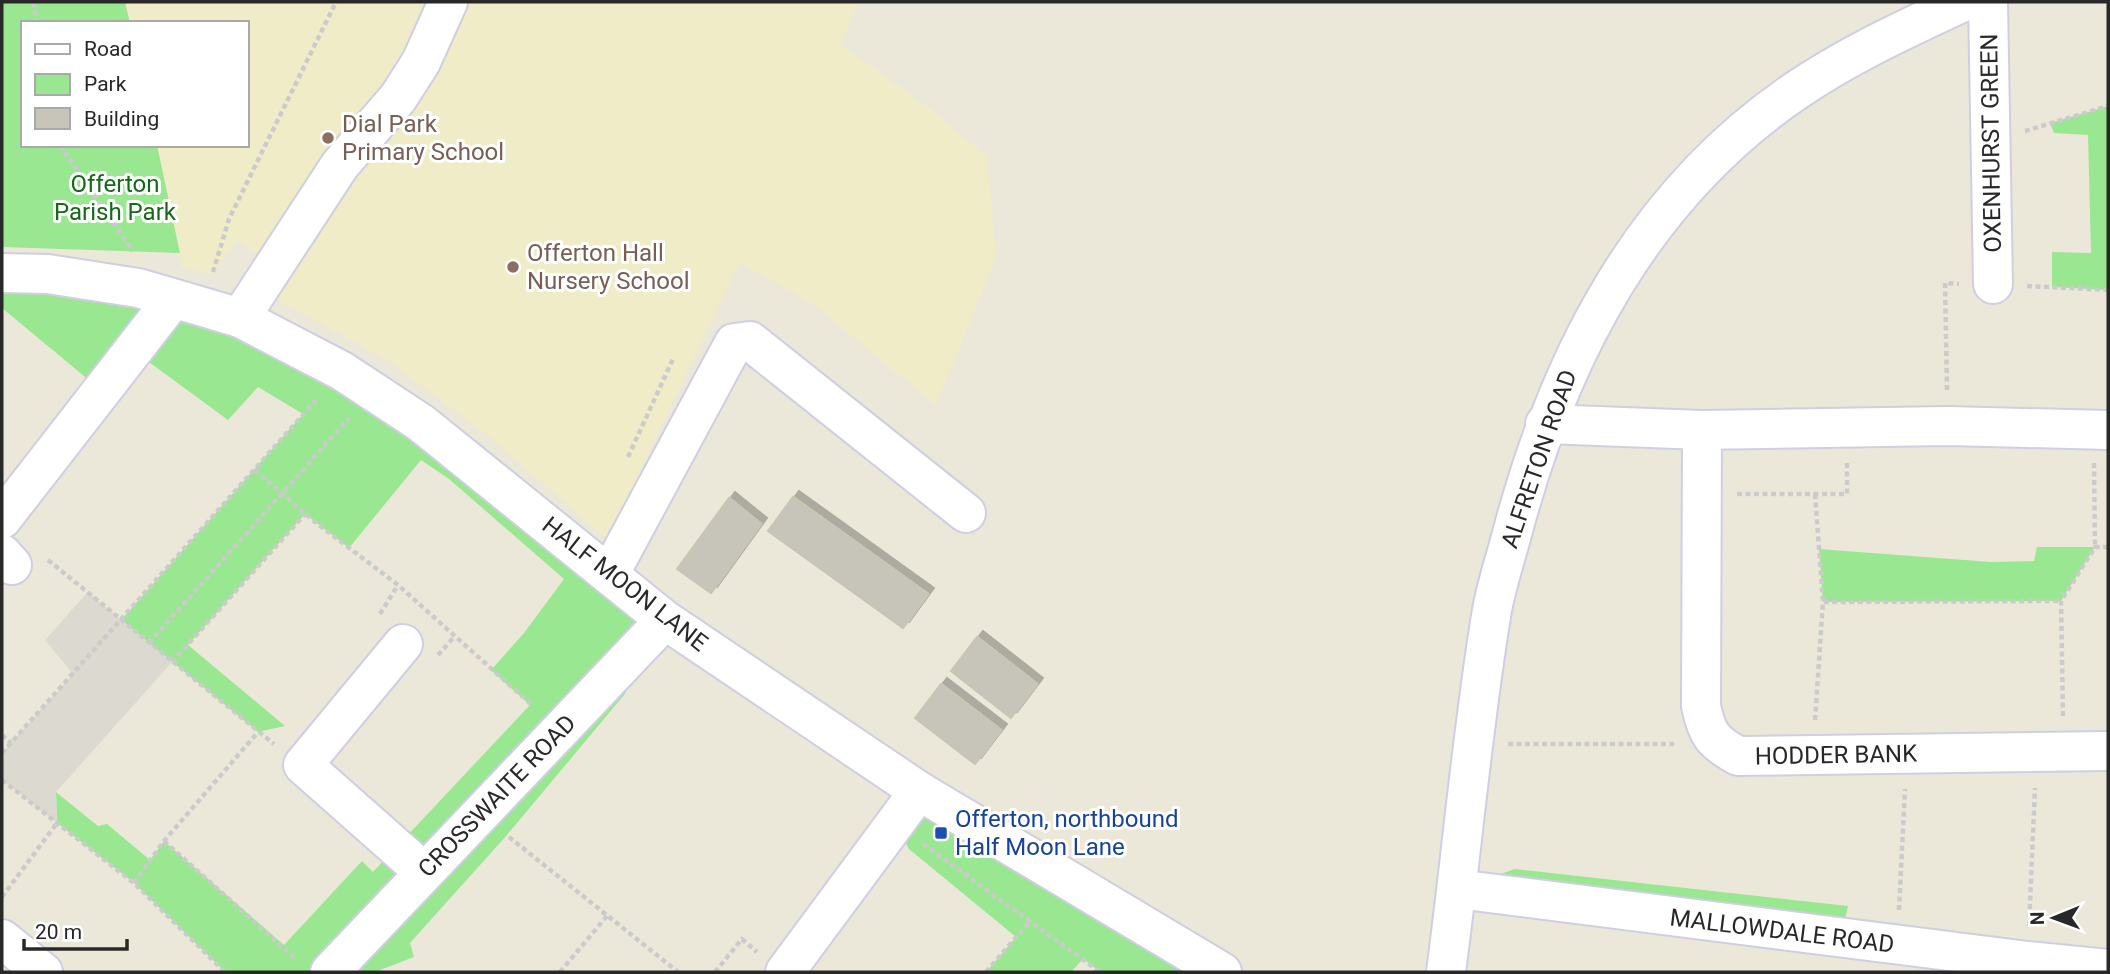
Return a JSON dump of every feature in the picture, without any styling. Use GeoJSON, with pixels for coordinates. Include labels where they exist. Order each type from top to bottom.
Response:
{"type":"FeatureCollection","features":[{"type":"Feature","properties":{"kind":"street"},"geometry":{"type":"LineString","coordinates":[[240,318],[340,165],[398,98],[421,62],[448,2]]}},
{"type":"Feature","properties":{"kind":"street","name":"ALFRETON ROAD"},"geometry":{"type":"LineString","coordinates":[[1446,972],[1492,608],[1545,424],[1578,347],[1644,237],[1684,190],[1736,139],[1794,92],[1868,46],[1963,2]]}},
{"type":"Feature","properties":{"kind":"street","name":"OXENHURST GREEN"},"geometry":{"type":"LineString","coordinates":[[1988,2],[1993,284]]}},
{"type":"Feature","properties":{"kind":"street","name":"HALF MOON LANE"},"geometry":{"type":"LineString","coordinates":[[2,273],[48,274],[138,288],[240,318],[342,371],[421,423],[665,620],[919,791],[1222,972]]}},
{"type":"Feature","properties":{"kind":"street"},"geometry":{"type":"LineString","coordinates":[[2,519],[180,301]]}},
{"type":"Feature","properties":{"kind":"street"},"geometry":{"type":"LineString","coordinates":[[609,575],[734,343],[750,341],[966,513]]}},
{"type":"Feature","properties":{"kind":"street"},"geometry":{"type":"LineString","coordinates":[[1545,424],[1702,430],[1947,426],[2101,430]]}},
{"type":"Feature","properties":{"kind":"street"},"geometry":{"type":"LineString","coordinates":[[1702,430],[1701,706],[1706,728],[1717,744]]}},
{"type":"Feature","properties":{"kind":"street","name":"CROSSWAITE ROAD"},"geometry":{"type":"LineString","coordinates":[[336,968],[665,620]]}},
{"type":"Feature","properties":{"kind":"street"},"geometry":{"type":"LineString","coordinates":[[403,644],[303,765],[424,872]]}},
{"type":"Feature","properties":{"kind":"street","name":"HODDER BANK"},"geometry":{"type":"LineString","coordinates":[[1717,744],[1738,756],[2108,751]]}},
{"type":"Feature","properties":{"kind":"street"},"geometry":{"type":"LineString","coordinates":[[773,964],[896,825],[919,791]]}},
{"type":"Feature","properties":{"kind":"street","name":"MALLOWDALE ROAD"},"geometry":{"type":"LineString","coordinates":[[1457,889],[2108,969]]}},
{"type":"Feature","properties":{"kind":"street"},"geometry":{"type":"LineString","coordinates":[[2,939],[43,972]]}},
{"type":"Feature","properties":{"kind":"path"},"geometry":{"type":"LineString","coordinates":[[33,2],[37,21]]}},
{"type":"Feature","properties":{"kind":"path"},"geometry":{"type":"LineString","coordinates":[[62,147],[180,301],[229,219],[336,2]]}},
{"type":"Feature","properties":{"kind":"path"},"geometry":{"type":"LineString","coordinates":[[1992,130],[2026,131],[2108,106]]}},
{"type":"Feature","properties":{"kind":"path"},"geometry":{"type":"LineString","coordinates":[[2,753],[342,371]]}},
{"type":"Feature","properties":{"kind":"path"},"geometry":{"type":"LineString","coordinates":[[149,643],[373,391]]}},
{"type":"Feature","properties":{"kind":"path"},"geometry":{"type":"LineString","coordinates":[[2064,752],[2061,601],[2095,547],[2101,430]]}},
{"type":"Feature","properties":{"kind":"path"},"geometry":{"type":"LineString","coordinates":[[255,470],[305,514],[398,585],[560,730]]}},
{"type":"Feature","properties":{"kind":"path"},"geometry":{"type":"LineString","coordinates":[[1701,494],[1847,494]]}},
{"type":"Feature","properties":{"kind":"path"},"geometry":{"type":"LineString","coordinates":[[1813,755],[1823,602],[1815,494]]}},
{"type":"Feature","properties":{"kind":"path"},"geometry":{"type":"LineString","coordinates":[[172,662],[305,514]]}},
{"type":"Feature","properties":{"kind":"path"},"geometry":{"type":"LineString","coordinates":[[2095,547],[2108,547]]}},
{"type":"Feature","properties":{"kind":"path"},"geometry":{"type":"LineString","coordinates":[[7,560],[31,579],[49,559],[258,732],[303,765]]}},
{"type":"Feature","properties":{"kind":"path"},"geometry":{"type":"LineString","coordinates":[[1823,602],[2061,601]]}},
{"type":"Feature","properties":{"kind":"path"},"geometry":{"type":"LineString","coordinates":[[134,883],[164,841],[258,732]]}},
{"type":"Feature","properties":{"kind":"path"},"geometry":{"type":"LineString","coordinates":[[2,735],[11,743]]}},
{"type":"Feature","properties":{"kind":"path"},"geometry":{"type":"LineString","coordinates":[[1475,744],[1717,744]]}},
{"type":"Feature","properties":{"kind":"path"},"geometry":{"type":"LineString","coordinates":[[2,780],[134,883],[225,972]]}},
{"type":"Feature","properties":{"kind":"path"},"geometry":{"type":"LineString","coordinates":[[481,813],[677,972]]}},
{"type":"Feature","properties":{"kind":"path"},"geometry":{"type":"LineString","coordinates":[[2028,961],[2035,814]]}},
{"type":"Feature","properties":{"kind":"path"},"geometry":{"type":"LineString","coordinates":[[2,897],[57,822]]}},
{"type":"Feature","properties":{"kind":"path"},"geometry":{"type":"LineString","coordinates":[[1896,945],[1905,824]]}},
{"type":"Feature","properties":{"kind":"path"},"geometry":{"type":"LineString","coordinates":[[896,825],[1100,972]]}},
{"type":"Feature","properties":{"kind":"path"},"geometry":{"type":"LineString","coordinates":[[164,841],[336,968]]}},
{"type":"Feature","properties":{"kind":"path"},"geometry":{"type":"LineString","coordinates":[[560,972],[607,916]]}},
{"type":"Feature","properties":{"kind":"path"},"geometry":{"type":"LineString","coordinates":[[986,972],[1031,920]]}},
{"type":"Feature","properties":{"kind":"path"},"geometry":{"type":"LineString","coordinates":[[715,972],[742,939],[773,964]]}},
{"type":"Feature","properties":{"kind":"shaded area","name":"Offerton Hall Nursery School"},"geometry":{"type":"Polygon","coordinates":[[[118,2],[859,2],[840,44],[920,101],[987,157],[996,258],[936,405],[813,304],[740,262],[607,539],[490,437],[383,357],[272,297],[285,273],[237,240],[212,274],[181,267],[152,147],[248,147],[248,21],[123,21],[118,2]]]}},
{"type":"Feature","properties":{"kind":"shaded area"},"geometry":{"type":"Polygon","coordinates":[[[88,592],[172,662],[56,792],[57,823],[2,780],[2,753],[73,674],[45,640],[88,592]]]}},
{"type":"Feature","properties":{"kind":"green space","name":"Offerton Parish Park"},"geometry":{"type":"Polygon","coordinates":[[[2,2],[125,2],[130,21],[21,21],[21,147],[157,147],[180,253],[2,247],[2,2]]]}},
{"type":"Feature","properties":{"kind":"green space"},"geometry":{"type":"Polygon","coordinates":[[[2108,106],[2108,290],[2052,287],[2052,252],[2091,253],[2088,135],[2054,133],[2050,123],[2108,106]]]}},
{"type":"Feature","properties":{"kind":"green space"},"geometry":{"type":"Polygon","coordinates":[[[2,273],[240,318],[665,620],[624,695],[507,835],[410,943],[414,957],[375,972],[225,972],[134,883],[57,823],[56,792],[98,826],[107,824],[150,860],[164,841],[284,945],[362,861],[373,872],[530,705],[491,670],[524,633],[564,579],[449,479],[421,460],[349,548],[305,514],[188,645],[285,726],[258,732],[121,620],[303,414],[258,387],[228,420],[134,351],[102,391],[2,308],[2,273]]]}},
{"type":"Feature","properties":{"kind":"green space"},"geometry":{"type":"Polygon","coordinates":[[[2037,547],[2095,547],[2061,601],[1823,602],[1819,549],[1991,562],[2034,561],[2037,547]]]}},
{"type":"Feature","properties":{"kind":"green space"},"geometry":{"type":"Polygon","coordinates":[[[919,791],[1222,972],[1100,972],[1083,959],[1071,972],[986,972],[1016,937],[909,849],[896,825],[919,791]]]}},
{"type":"Feature","properties":{"kind":"green space"},"geometry":{"type":"Polygon","coordinates":[[[1515,869],[1848,906],[1841,938],[1457,889],[1515,869]]]}},
{"type":"Feature","properties":{"kind":"building"},"geometry":{"type":"Polygon","coordinates":[[[793,497],[928,594],[903,628],[768,531],[793,497]]]}},
{"type":"Feature","properties":{"kind":"building"},"geometry":{"type":"Polygon","coordinates":[[[729,498],[761,524],[711,593],[677,569],[729,498]]]}},
{"type":"Feature","properties":{"kind":"building"},"geometry":{"type":"Polygon","coordinates":[[[977,637],[1037,684],[1011,718],[951,671],[977,637]]]}},
{"type":"Feature","properties":{"kind":"building"},"geometry":{"type":"Polygon","coordinates":[[[941,684],[1001,730],[975,764],[915,718],[941,684]]]}},
{"type":"Feature","properties":{"kind":"place","name":"Dial Park Primary School"},"geometry":{"type":"Point","coordinates":[328,138]}},
{"type":"Feature","properties":{"kind":"place","name":"Offerton Hall Nursery School"},"geometry":{"type":"Point","coordinates":[513,267]}},
{"type":"Feature","properties":{"kind":"place","name":"Offerton, northbound Half Moon Lane"},"geometry":{"type":"Point","coordinates":[941,833]}}]}
